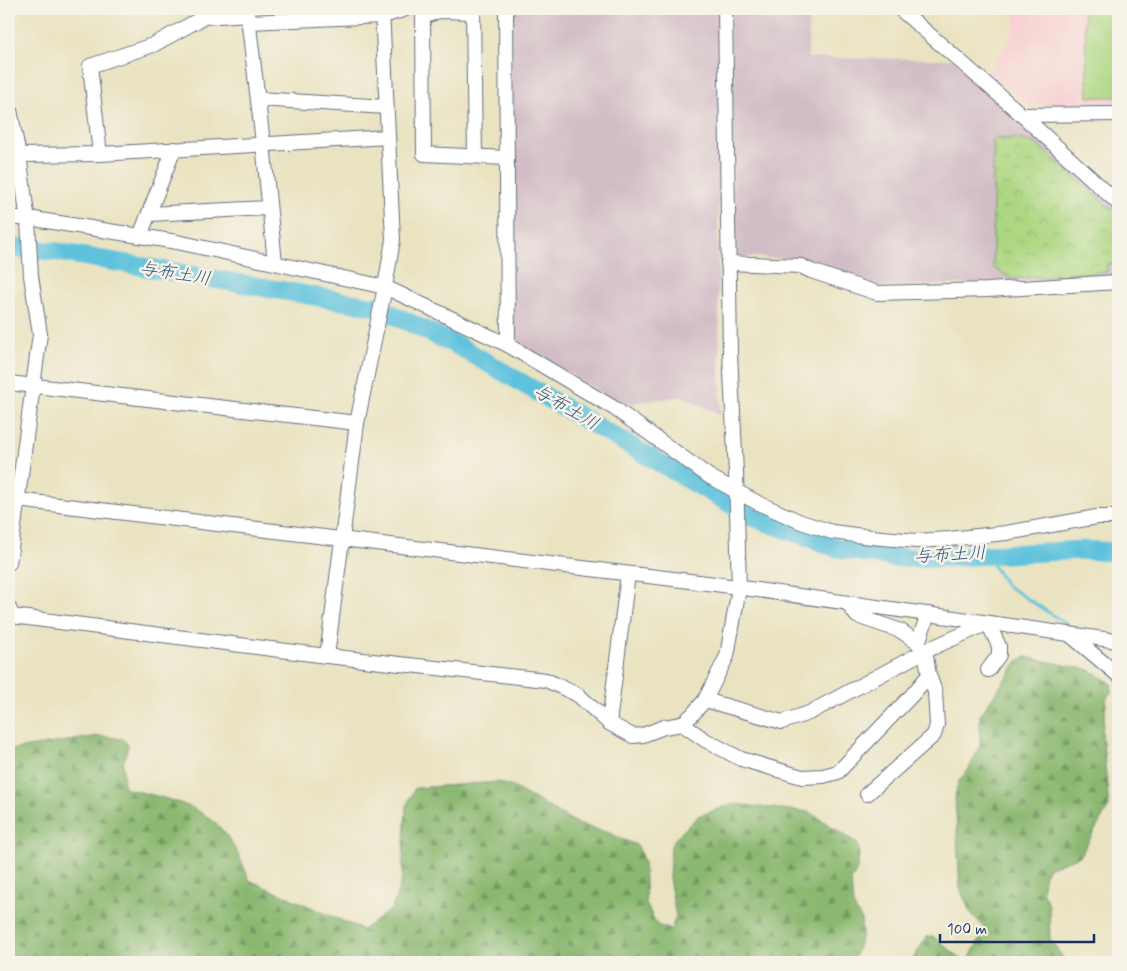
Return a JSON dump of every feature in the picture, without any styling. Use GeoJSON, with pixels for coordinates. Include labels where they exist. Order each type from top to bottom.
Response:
{"type":"FeatureCollection","features":[{"type":"Feature","properties":{"kind":"street"},"geometry":{"type":"LineString","coordinates":[[100,154],[90,66],[152,45],[204,17],[382,12],[406,9]]}},
{"type":"Feature","properties":{"kind":"street"},"geometry":{"type":"LineString","coordinates":[[506,9],[508,345]]}},
{"type":"Feature","properties":{"kind":"street"},"geometry":{"type":"LineString","coordinates":[[9,608],[12,616],[327,656],[546,680],[578,695],[609,723],[633,736],[682,724],[705,700],[727,656],[739,588],[737,494],[730,361],[725,9]]}},
{"type":"Feature","properties":{"kind":"street"},"geometry":{"type":"LineString","coordinates":[[900,9],[1022,115],[1118,203]]}},
{"type":"Feature","properties":{"kind":"street"},"geometry":{"type":"LineString","coordinates":[[475,156],[473,10],[439,11],[423,17],[424,154],[507,158]]}},
{"type":"Feature","properties":{"kind":"street"},"geometry":{"type":"LineString","coordinates":[[327,656],[357,423],[384,290],[392,240],[382,12]]}},
{"type":"Feature","properties":{"kind":"street"},"geometry":{"type":"LineString","coordinates":[[248,15],[275,263]]}},
{"type":"Feature","properties":{"kind":"street"},"geometry":{"type":"LineString","coordinates":[[258,99],[386,107]]}},
{"type":"Feature","properties":{"kind":"street"},"geometry":{"type":"LineString","coordinates":[[9,105],[19,154],[28,219],[31,276],[40,334],[34,387],[14,500],[9,563]]}},
{"type":"Feature","properties":{"kind":"street"},"geometry":{"type":"LineString","coordinates":[[1022,115],[1118,114]]}},
{"type":"Feature","properties":{"kind":"street"},"geometry":{"type":"LineString","coordinates":[[19,154],[100,154],[388,137]]}},
{"type":"Feature","properties":{"kind":"street"},"geometry":{"type":"LineString","coordinates":[[140,236],[174,149]]}},
{"type":"Feature","properties":{"kind":"street"},"geometry":{"type":"LineString","coordinates":[[149,214],[269,208]]}},
{"type":"Feature","properties":{"kind":"street"},"geometry":{"type":"LineString","coordinates":[[9,218],[28,219],[177,242],[275,263],[384,290],[508,345],[614,408],[710,477],[737,494],[801,522],[832,532],[899,539],[949,539],[1006,533],[1097,517],[1118,517]]}},
{"type":"Feature","properties":{"kind":"street"},"geometry":{"type":"LineString","coordinates":[[728,263],[801,266],[877,292],[988,290],[1118,282]]}},
{"type":"Feature","properties":{"kind":"street"},"geometry":{"type":"LineString","coordinates":[[9,384],[357,423]]}},
{"type":"Feature","properties":{"kind":"street"},"geometry":{"type":"LineString","coordinates":[[14,500],[739,588],[1118,642]]}},
{"type":"Feature","properties":{"kind":"street"},"geometry":{"type":"LineString","coordinates":[[609,723],[628,574]]}},
{"type":"Feature","properties":{"kind":"street"},"geometry":{"type":"LineString","coordinates":[[848,603],[857,616],[901,631],[922,647]]}},
{"type":"Feature","properties":{"kind":"street"},"geometry":{"type":"LineString","coordinates":[[867,794],[934,735],[938,725],[935,692],[922,647],[928,614]]}},
{"type":"Feature","properties":{"kind":"street"},"geometry":{"type":"LineString","coordinates":[[705,700],[782,722],[809,713],[922,647],[988,623]]}},
{"type":"Feature","properties":{"kind":"street"},"geometry":{"type":"LineString","coordinates":[[988,623],[999,646],[999,654],[988,670]]}},
{"type":"Feature","properties":{"kind":"street"},"geometry":{"type":"LineString","coordinates":[[1068,634],[1118,675]]}},
{"type":"Feature","properties":{"kind":"street"},"geometry":{"type":"LineString","coordinates":[[682,724],[705,740],[741,759],[802,777],[823,776],[838,772],[929,675]]}},
{"type":"Feature","properties":{"kind":"shaded area"},"geometry":{"type":"Polygon","coordinates":[[[510,9],[720,9],[718,261],[721,416],[683,396],[622,405],[513,340],[510,9]]]}},
{"type":"Feature","properties":{"kind":"shaded area"},"geometry":{"type":"Polygon","coordinates":[[[729,9],[809,9],[808,58],[953,59],[1118,209],[1118,278],[879,287],[808,260],[735,256],[729,9]]]}},
{"type":"Feature","properties":{"kind":"shaded area"},"geometry":{"type":"Polygon","coordinates":[[[1015,9],[1118,9],[1118,104],[1029,105],[987,74],[1014,31],[1015,9]]]}},
{"type":"Feature","properties":{"kind":"green space"},"geometry":{"type":"Polygon","coordinates":[[[1084,9],[1118,9],[1118,97],[1088,97],[1084,9]]]}},
{"type":"Feature","properties":{"kind":"green space"},"geometry":{"type":"Polygon","coordinates":[[[993,139],[1019,139],[1036,144],[1118,214],[1118,264],[1107,264],[1107,272],[1010,279],[993,267],[993,139]]]}},
{"type":"Feature","properties":{"kind":"green space"},"geometry":{"type":"Polygon","coordinates":[[[1025,657],[1090,670],[1111,683],[1112,691],[1107,697],[1102,732],[1109,806],[1080,856],[1050,867],[1045,874],[1042,891],[1049,905],[1050,939],[1066,962],[968,962],[985,928],[970,912],[960,889],[955,796],[959,781],[969,769],[980,745],[980,715],[1018,661],[1025,657]]]}},
{"type":"Feature","properties":{"kind":"green space"},"geometry":{"type":"Polygon","coordinates":[[[100,736],[123,739],[128,745],[123,765],[124,788],[169,799],[202,813],[216,824],[228,838],[239,856],[249,880],[363,930],[392,909],[402,879],[406,806],[415,788],[498,782],[513,787],[578,824],[609,833],[638,846],[644,863],[646,904],[657,925],[671,930],[676,916],[669,878],[671,846],[675,839],[698,816],[733,804],[809,812],[857,843],[859,851],[858,867],[851,881],[853,905],[861,919],[862,934],[853,962],[9,962],[9,750],[100,736]]]}},
{"type":"Feature","properties":{"kind":"green space"},"geometry":{"type":"Polygon","coordinates":[[[927,937],[934,937],[965,962],[911,962],[927,937]]]}},
{"type":"Feature","properties":{"kind":"waterway","name":"与布土川"},"geometry":{"type":"LineString","coordinates":[[9,247],[58,252],[377,307],[460,347],[753,517],[837,548],[894,558],[932,558],[1081,550],[1118,552]]}},
{"type":"Feature","properties":{"kind":"waterway"},"geometry":{"type":"LineString","coordinates":[[986,555],[1006,585],[1076,630]]}},
{"type":"Feature","properties":{"kind":"waterway"},"geometry":{"type":"LineString","coordinates":[[1090,642],[1118,666]]}}]}
